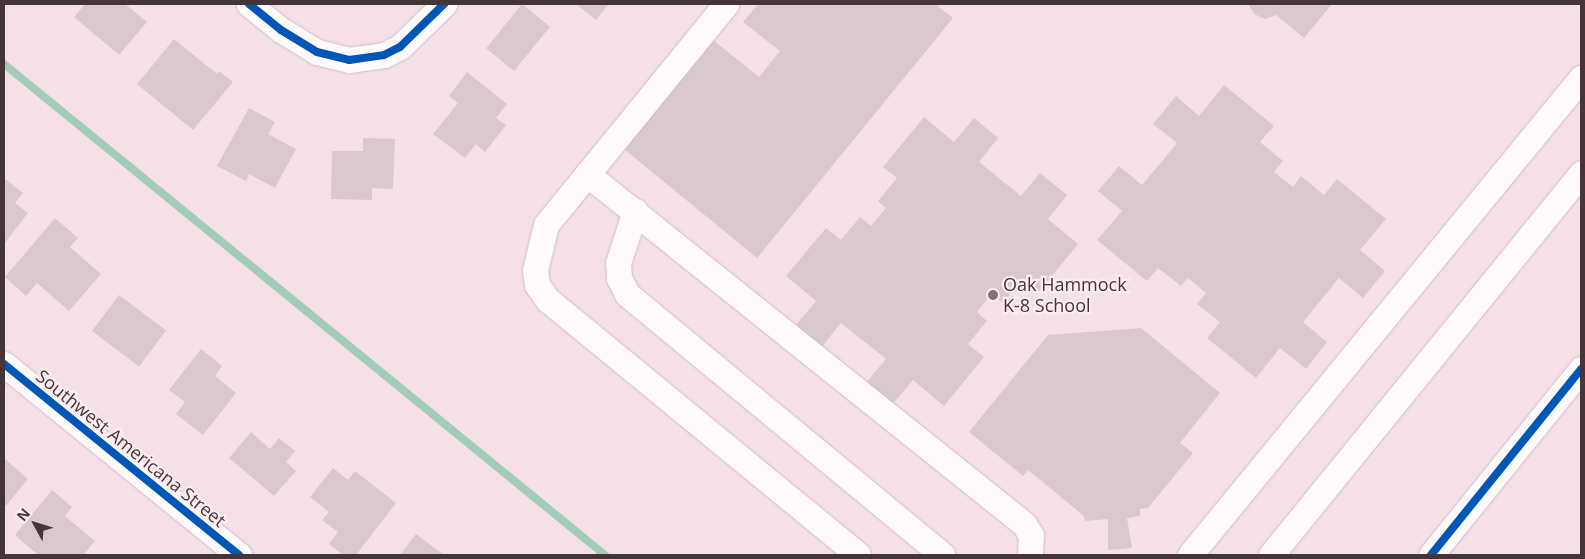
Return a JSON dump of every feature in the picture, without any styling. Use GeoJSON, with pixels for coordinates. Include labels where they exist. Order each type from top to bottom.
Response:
{"type":"FeatureCollection","features":[{"type":"Feature","properties":{"kind":"street"},"geometry":{"type":"LineString","coordinates":[[249,4],[281,30],[317,52],[349,60],[384,55],[400,47],[440,9]]}},
{"type":"Feature","properties":{"kind":"street"},"geometry":{"type":"LineString","coordinates":[[726,4],[546,226],[538,247],[534,270],[537,285],[548,300],[858,555]]}},
{"type":"Feature","properties":{"kind":"street"},"geometry":{"type":"LineString","coordinates":[[1190,555],[1581,78]]}},
{"type":"Feature","properties":{"kind":"street"},"geometry":{"type":"LineString","coordinates":[[1271,555],[1581,173]]}},
{"type":"Feature","properties":{"kind":"street"},"geometry":{"type":"LineString","coordinates":[[587,174],[1024,524],[1031,535],[1030,555]]}},
{"type":"Feature","properties":{"kind":"street"},"geometry":{"type":"LineString","coordinates":[[635,211],[618,263],[619,278],[627,294],[942,555]]}},
{"type":"Feature","properties":{"kind":"street","name":"Southwest Americana Street"},"geometry":{"type":"LineString","coordinates":[[4,364],[239,555]]}},
{"type":"Feature","properties":{"kind":"street"},"geometry":{"type":"LineString","coordinates":[[1431,555],[1581,369]]}},
{"type":"Feature","properties":{"kind":"building"},"geometry":{"type":"Polygon","coordinates":[[[85,4],[125,4],[147,22],[119,55],[74,17],[85,4]]]}},
{"type":"Feature","properties":{"kind":"building"},"geometry":{"type":"Polygon","coordinates":[[[522,4],[550,27],[514,71],[486,48],[522,4]]]}},
{"type":"Feature","properties":{"kind":"building"},"geometry":{"type":"Polygon","coordinates":[[[576,4],[609,4],[596,20],[576,4]]]}},
{"type":"Feature","properties":{"kind":"building"},"geometry":{"type":"Polygon","coordinates":[[[758,4],[935,4],[953,18],[757,258],[624,149],[713,40],[759,77],[780,51],[743,22],[758,4]]]}},
{"type":"Feature","properties":{"kind":"building"},"geometry":{"type":"Polygon","coordinates":[[[1248,4],[1332,4],[1304,38],[1276,15],[1265,19],[1254,14],[1248,4]]]}},
{"type":"Feature","properties":{"kind":"building"},"geometry":{"type":"Polygon","coordinates":[[[174,39],[217,74],[219,71],[233,82],[193,130],[137,84],[174,39]]]}},
{"type":"Feature","properties":{"kind":"building"},"geometry":{"type":"Polygon","coordinates":[[[467,72],[507,104],[496,118],[506,125],[485,152],[476,144],[465,158],[433,134],[458,103],[449,96],[467,72]]]}},
{"type":"Feature","properties":{"kind":"building"},"geometry":{"type":"Polygon","coordinates":[[[1224,85],[1274,126],[1260,142],[1283,161],[1274,172],[1293,187],[1301,176],[1324,195],[1337,179],[1386,219],[1360,250],[1385,271],[1363,298],[1339,278],[1303,322],[1327,342],[1306,369],[1280,348],[1256,378],[1207,338],[1220,322],[1197,304],[1206,293],[1188,278],[1181,286],[1158,268],[1147,281],[1097,240],[1122,211],[1098,191],[1119,166],[1142,185],[1177,143],[1153,124],[1176,96],[1199,116],[1224,85]]]}},
{"type":"Feature","properties":{"kind":"building"},"geometry":{"type":"Polygon","coordinates":[[[249,108],[275,122],[268,134],[296,149],[275,188],[249,174],[246,181],[217,166],[249,108]]]}},
{"type":"Feature","properties":{"kind":"building"},"geometry":{"type":"Polygon","coordinates":[[[924,117],[954,142],[974,118],[998,138],[979,162],[1021,196],[1040,173],[1067,195],[1048,219],[1078,244],[1037,294],[1021,280],[1003,303],[991,294],[977,312],[987,321],[968,344],[984,357],[944,406],[913,380],[892,405],[865,384],[886,359],[841,323],[821,348],[795,326],[816,301],[786,276],[826,228],[841,240],[860,217],[871,226],[886,208],[878,201],[897,178],[883,167],[924,117]]]}},
{"type":"Feature","properties":{"kind":"building"},"geometry":{"type":"Polygon","coordinates":[[[363,138],[395,139],[393,189],[372,188],[372,200],[331,199],[332,151],[363,151],[363,138]]]}},
{"type":"Feature","properties":{"kind":"building"},"geometry":{"type":"Polygon","coordinates":[[[4,178],[23,193],[15,203],[28,213],[4,244],[4,178]]]}},
{"type":"Feature","properties":{"kind":"building"},"geometry":{"type":"Polygon","coordinates":[[[55,218],[78,238],[70,247],[101,274],[69,311],[37,283],[26,296],[5,277],[55,218]]]}},
{"type":"Feature","properties":{"kind":"building"},"geometry":{"type":"Polygon","coordinates":[[[119,295],[166,331],[139,366],[92,331],[119,295]]]}},
{"type":"Feature","properties":{"kind":"building"},"geometry":{"type":"Polygon","coordinates":[[[1141,328],[1220,393],[1180,443],[1193,453],[1148,508],[1140,509],[1140,516],[1127,518],[1132,548],[1108,550],[1108,519],[1085,521],[1084,516],[1028,470],[1023,476],[969,432],[1048,335],[1141,328]]]}},
{"type":"Feature","properties":{"kind":"building"},"geometry":{"type":"Polygon","coordinates":[[[201,349],[222,366],[215,376],[236,393],[203,435],[176,414],[185,402],[169,390],[201,349]]]}},
{"type":"Feature","properties":{"kind":"building"},"geometry":{"type":"Polygon","coordinates":[[[251,432],[270,449],[279,438],[295,451],[286,462],[296,471],[274,496],[229,458],[251,432]]]}},
{"type":"Feature","properties":{"kind":"building"},"geometry":{"type":"Polygon","coordinates":[[[4,458],[28,479],[6,506],[4,504],[4,458]]]}},
{"type":"Feature","properties":{"kind":"building"},"geometry":{"type":"Polygon","coordinates":[[[333,468],[348,480],[355,471],[396,503],[356,555],[343,555],[329,544],[338,532],[322,520],[329,512],[310,497],[333,468]]]}},
{"type":"Feature","properties":{"kind":"building"},"geometry":{"type":"Polygon","coordinates":[[[52,490],[72,507],[65,516],[95,541],[83,555],[38,555],[15,535],[52,490]]]}},
{"type":"Feature","properties":{"kind":"building"},"geometry":{"type":"Polygon","coordinates":[[[416,534],[444,555],[400,555],[416,534]]]}},
{"type":"Feature","properties":{"kind":"waterway"},"geometry":{"type":"LineString","coordinates":[[4,64],[605,555]]}},
{"type":"Feature","properties":{"kind":"cycle path"},"geometry":{"type":"LineString","coordinates":[[249,4],[281,30],[317,52],[349,60],[384,55],[400,47],[444,4]]}},
{"type":"Feature","properties":{"kind":"cycle path"},"geometry":{"type":"LineString","coordinates":[[4,364],[239,555]]}},
{"type":"Feature","properties":{"kind":"cycle path"},"geometry":{"type":"LineString","coordinates":[[1431,555],[1581,369]]}},
{"type":"Feature","properties":{"kind":"place","name":"Oak Hammock K-8 School"},"geometry":{"type":"Point","coordinates":[993,295]}}]}
